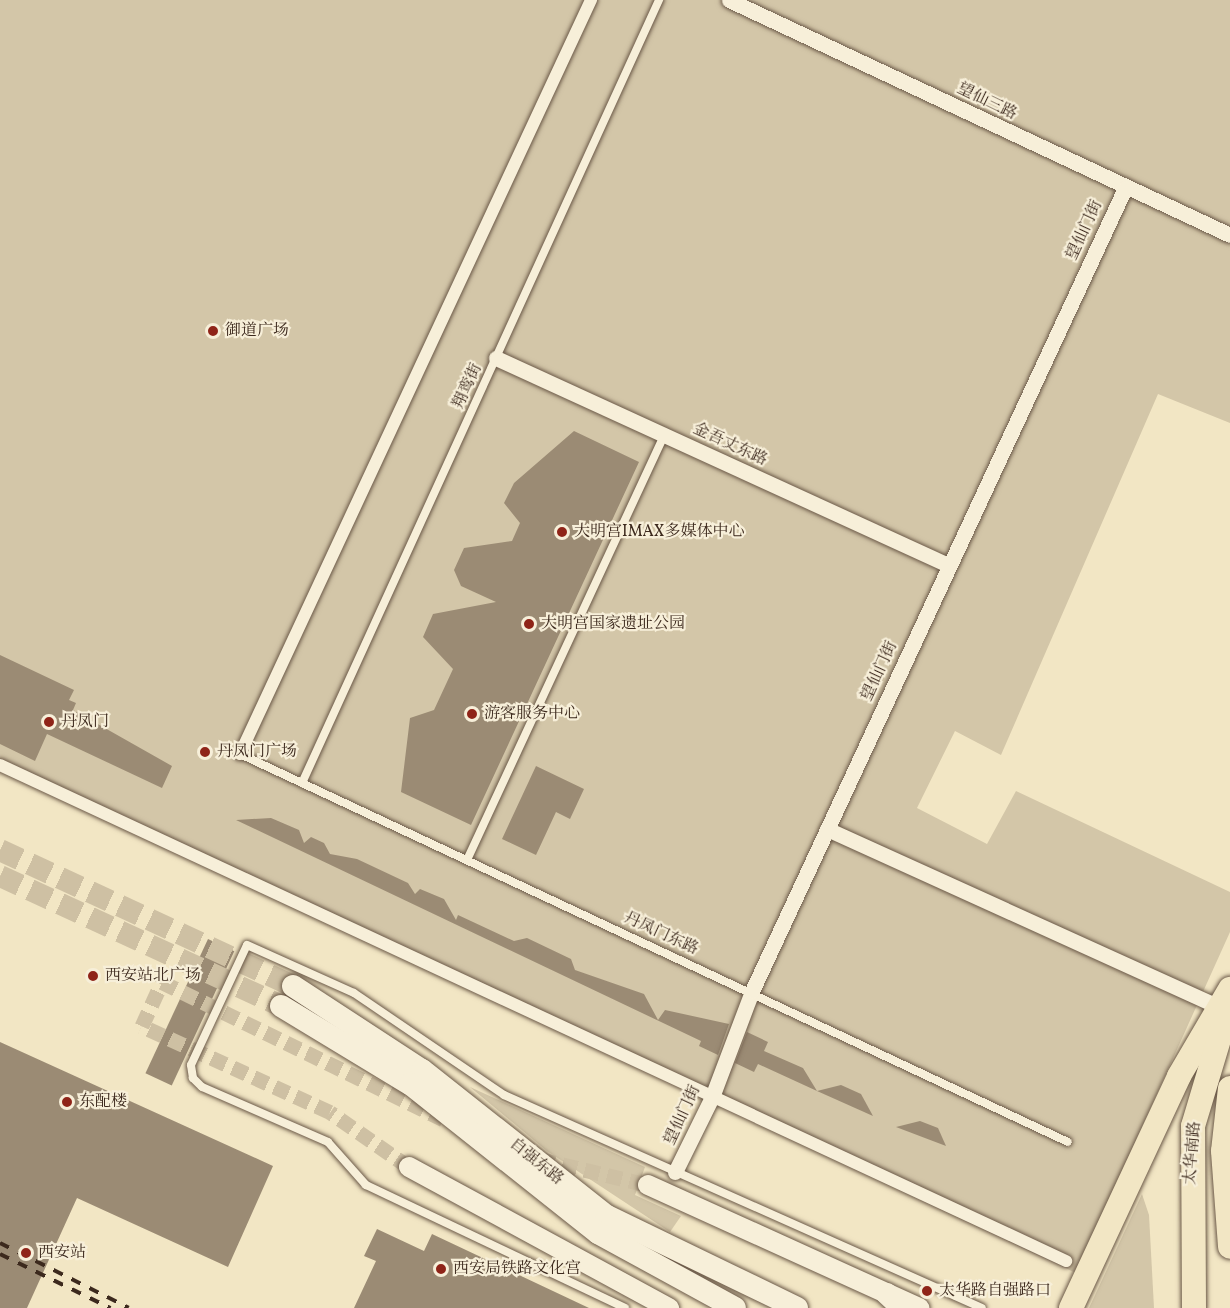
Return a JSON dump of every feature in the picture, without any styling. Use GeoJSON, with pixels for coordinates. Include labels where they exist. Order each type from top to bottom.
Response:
{"type":"FeatureCollection","features":[{"type":"Feature","properties":{"kind":"main road","name":"自强东路"},"geometry":{"type":"LineString","coordinates":[[293,986],[422,1070],[607,1216],[797,1308]]}},
{"type":"Feature","properties":{"kind":"main road"},"geometry":{"type":"LineString","coordinates":[[1071,1308],[1179,1076],[1226,999]]}},
{"type":"Feature","properties":{"kind":"main road","name":"太华南路"},"geometry":{"type":"LineString","coordinates":[[1194,1308],[1193,1126],[1226,999]]}},
{"type":"Feature","properties":{"kind":"main road","name":"自强东路"},"geometry":{"type":"LineString","coordinates":[[281,1006],[410,1084],[598,1233],[735,1308]]}},
{"type":"Feature","properties":{"kind":"main road","name":"太华南路"},"geometry":{"type":"LineString","coordinates":[[1230,1088],[1223,1151],[1230,1247]]}},
{"type":"Feature","properties":{"kind":"street"},"geometry":{"type":"LineString","coordinates":[[240,754],[591,0]]}},
{"type":"Feature","properties":{"kind":"street","name":"望仙三路"},"geometry":{"type":"LineString","coordinates":[[729,0],[1125,188],[1230,235]]}},
{"type":"Feature","properties":{"kind":"street","name":"望仙门街"},"geometry":{"type":"LineString","coordinates":[[675,1172],[712,1097],[752,991],[1125,188]]}},
{"type":"Feature","properties":{"kind":"street","name":"金吾丈东路"},"geometry":{"type":"LineString","coordinates":[[496,358],[948,565]]}},
{"type":"Feature","properties":{"kind":"street"},"geometry":{"type":"LineString","coordinates":[[0,765],[1066,1261]]}},
{"type":"Feature","properties":{"kind":"street"},"geometry":{"type":"LineString","coordinates":[[827,829],[1226,999]]}},
{"type":"Feature","properties":{"kind":"street"},"geometry":{"type":"LineString","coordinates":[[409,1167],[669,1308]]}},
{"type":"Feature","properties":{"kind":"street"},"geometry":{"type":"LineString","coordinates":[[648,1185],[895,1301],[919,1308]]}},
{"type":"Feature","properties":{"kind":"lane","name":"翔鸾街"},"geometry":{"type":"LineString","coordinates":[[302,783],[660,0]]}},
{"type":"Feature","properties":{"kind":"lane"},"geometry":{"type":"LineString","coordinates":[[467,860],[664,435]]}},
{"type":"Feature","properties":{"kind":"lane","name":"丹凤门东路"},"geometry":{"type":"LineString","coordinates":[[240,754],[752,991],[1068,1142]]}},
{"type":"Feature","properties":{"kind":"lane"},"geometry":{"type":"LineString","coordinates":[[625,1308],[372,1189],[328,1142],[202,1087],[193,1078],[196,1049],[241,952],[247,945],[261,948],[354,993],[504,1095],[982,1308]]}},
{"type":"Feature","properties":{"kind":"shaded area","name":"大明宫国家遗址公园"},"geometry":{"type":"Polygon","coordinates":[[[0,0],[1230,0],[1230,423],[1158,394],[1001,755],[955,731],[917,808],[987,844],[1016,791],[1230,892],[1230,932],[1076,1273],[0,769],[0,0]]]}},
{"type":"Feature","properties":{"kind":"shaded area"},"geometry":{"type":"Polygon","coordinates":[[[470,1087],[645,1167],[635,1195],[681,1216],[670,1232],[547,1151],[470,1087]]]}},
{"type":"Feature","properties":{"kind":"shaded area"},"geometry":{"type":"Polygon","coordinates":[[[1142,1194],[1149,1215],[1154,1308],[1089,1308],[1142,1194]]]}},
{"type":"Feature","properties":{"kind":"building"},"geometry":{"type":"Polygon","coordinates":[[[574,431],[639,462],[471,825],[401,792],[410,718],[434,710],[453,669],[423,637],[433,614],[496,602],[461,586],[454,570],[464,548],[512,541],[520,523],[504,503],[514,483],[574,431]]]}},
{"type":"Feature","properties":{"kind":"building","name":"丹凤门"},"geometry":{"type":"Polygon","coordinates":[[[0,655],[74,690],[69,700],[76,703],[73,710],[172,766],[162,788],[47,734],[35,761],[0,744],[0,655]]]}},
{"type":"Feature","properties":{"kind":"building"},"geometry":{"type":"Polygon","coordinates":[[[536,766],[584,789],[570,819],[556,812],[536,855],[502,839],[536,766]]]}},
{"type":"Feature","properties":{"kind":"building"},"geometry":{"type":"Polygon","coordinates":[[[271,818],[299,830],[304,843],[311,837],[324,843],[330,854],[357,859],[408,883],[415,894],[420,889],[444,899],[456,920],[458,915],[514,941],[527,938],[571,959],[575,970],[644,994],[658,1020],[665,1010],[729,1024],[718,1055],[699,1046],[701,1041],[236,820],[271,818]]]}},
{"type":"Feature","properties":{"kind":"building"},"geometry":{"type":"Polygon","coordinates":[[[208,939],[234,951],[172,1085],[145,1073],[208,939]]]}},
{"type":"Feature","properties":{"kind":"building"},"geometry":{"type":"Polygon","coordinates":[[[747,1032],[768,1042],[764,1051],[803,1068],[817,1091],[758,1064],[754,1072],[735,1063],[747,1032]]]}},
{"type":"Feature","properties":{"kind":"building","name":"东配楼"},"geometry":{"type":"Polygon","coordinates":[[[0,1042],[273,1166],[228,1267],[77,1198],[27,1308],[0,1308],[0,1042]]]}},
{"type":"Feature","properties":{"kind":"building"},"geometry":{"type":"Polygon","coordinates":[[[841,1085],[861,1094],[873,1116],[817,1091],[841,1085]]]}},
{"type":"Feature","properties":{"kind":"building"},"geometry":{"type":"Polygon","coordinates":[[[920,1121],[938,1128],[946,1146],[896,1127],[920,1121]]]}},
{"type":"Feature","properties":{"kind":"building","name":"西安局铁路文化宫"},"geometry":{"type":"Polygon","coordinates":[[[377,1229],[424,1251],[432,1234],[589,1308],[354,1308],[376,1261],[364,1256],[377,1229]]]}},
{"type":"Feature","properties":{"kind":"tunnel"},"geometry":{"type":"LineString","coordinates":[[0,850],[293,986]]}},
{"type":"Feature","properties":{"kind":"tunnel"},"geometry":{"type":"LineString","coordinates":[[0,876],[281,1006]]}},
{"type":"Feature","properties":{"kind":"tunnel"},"geometry":{"type":"LineString","coordinates":[[409,1167],[330,1112],[142,1026],[162,982],[443,1119]]}},
{"type":"Feature","properties":{"kind":"tunnel"},"geometry":{"type":"LineString","coordinates":[[540,1159],[648,1185]]}},
{"type":"Feature","properties":{"kind":"railway"},"geometry":{"type":"LineString","coordinates":[[0,1243],[129,1308]]}},
{"type":"Feature","properties":{"kind":"railway"},"geometry":{"type":"LineString","coordinates":[[0,1254],[110,1308]]}},
{"type":"Feature","properties":{"kind":"place","name":"御道广场"},"geometry":{"type":"Point","coordinates":[213,331]}},
{"type":"Feature","properties":{"kind":"place","name":"大明宫IMAX多媒体中心"},"geometry":{"type":"Point","coordinates":[562,532]}},
{"type":"Feature","properties":{"kind":"place","name":"大明宫国家遗址公园"},"geometry":{"type":"Point","coordinates":[529,624]}},
{"type":"Feature","properties":{"kind":"place","name":"游客服务中心"},"geometry":{"type":"Point","coordinates":[472,714]}},
{"type":"Feature","properties":{"kind":"place","name":"丹凤门"},"geometry":{"type":"Point","coordinates":[49,722]}},
{"type":"Feature","properties":{"kind":"place","name":"丹凤门广场"},"geometry":{"type":"Point","coordinates":[205,752]}},
{"type":"Feature","properties":{"kind":"place","name":"西安站北广场"},"geometry":{"type":"Point","coordinates":[93,976]}},
{"type":"Feature","properties":{"kind":"place","name":"东配楼"},"geometry":{"type":"Point","coordinates":[67,1102]}},
{"type":"Feature","properties":{"kind":"place","name":"西安站"},"geometry":{"type":"Point","coordinates":[26,1253]}},
{"type":"Feature","properties":{"kind":"place","name":"西安局铁路文化宫"},"geometry":{"type":"Point","coordinates":[441,1269]}},
{"type":"Feature","properties":{"kind":"place","name":"太华路自强路口"},"geometry":{"type":"Point","coordinates":[927,1291]}}]}
